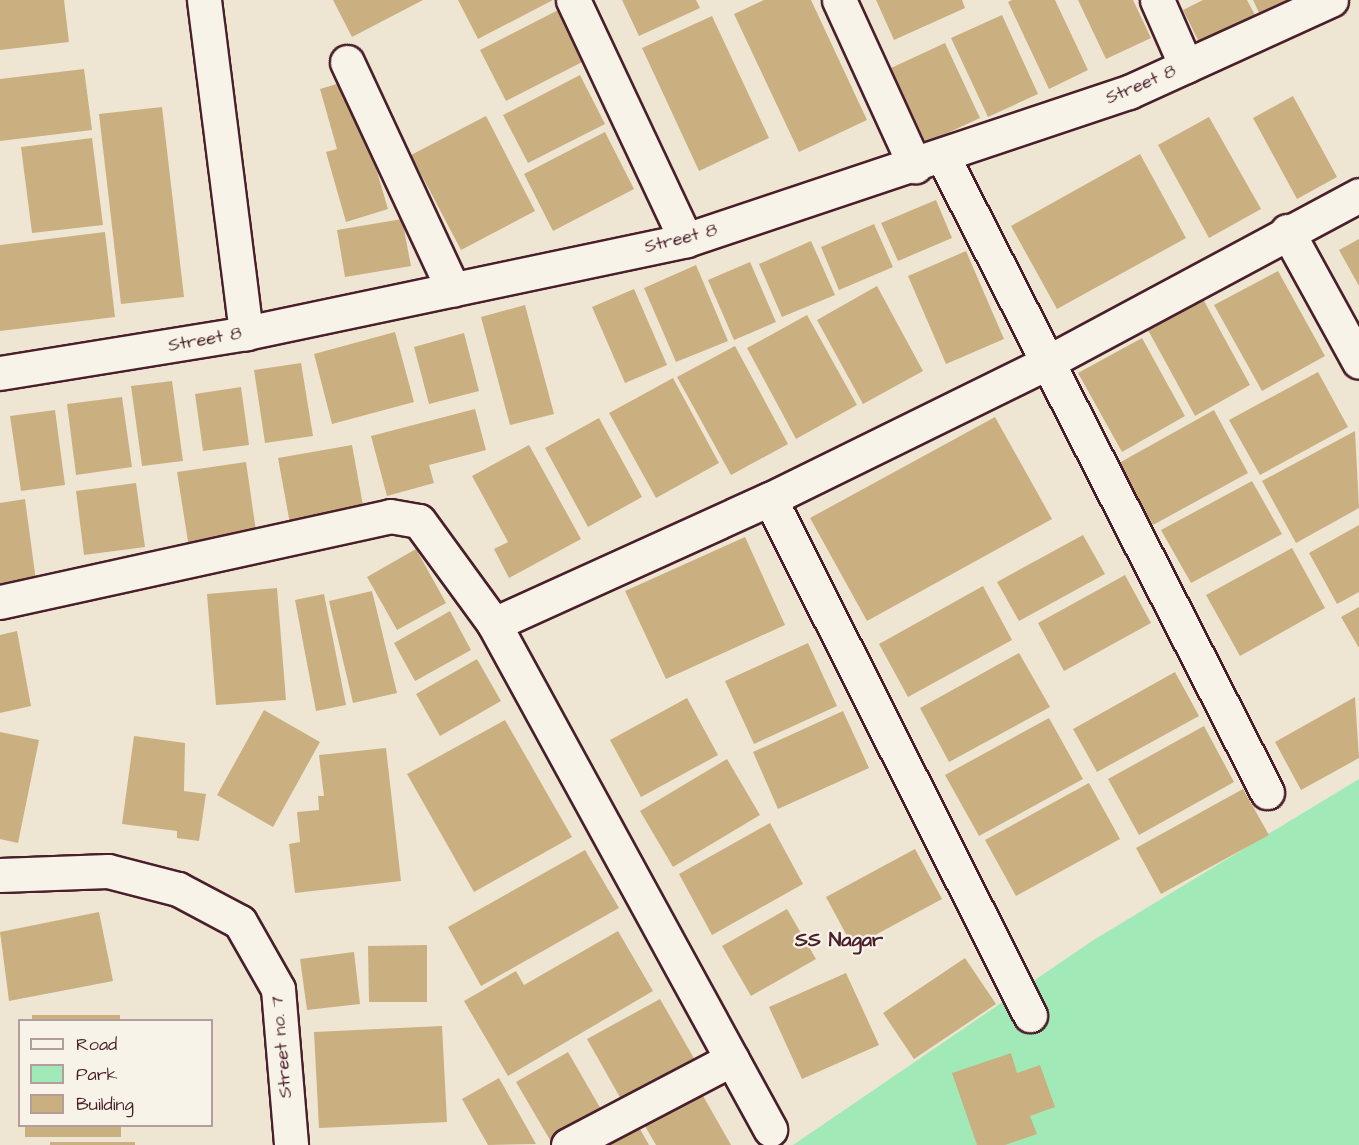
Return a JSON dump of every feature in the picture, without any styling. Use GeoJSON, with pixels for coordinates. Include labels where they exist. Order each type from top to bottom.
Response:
{"type":"FeatureCollection","features":[{"type":"Feature","properties":{"kind":"street"},"geometry":{"type":"LineString","coordinates":[[204,0],[246,333]]}},
{"type":"Feature","properties":{"kind":"street"},"geometry":{"type":"LineString","coordinates":[[573,0],[686,240]]}},
{"type":"Feature","properties":{"kind":"street"},"geometry":{"type":"LineString","coordinates":[[839,0],[929,162],[1048,362],[1267,792]]}},
{"type":"Feature","properties":{"kind":"street"},"geometry":{"type":"LineString","coordinates":[[1157,0],[1186,66]]}},
{"type":"Feature","properties":{"kind":"street","name":"Street 8"},"geometry":{"type":"LineString","coordinates":[[0,373],[246,333],[686,240],[929,162],[1129,92],[1331,0]]}},
{"type":"Feature","properties":{"kind":"street"},"geometry":{"type":"LineString","coordinates":[[347,63],[453,289]]}},
{"type":"Feature","properties":{"kind":"street"},"geometry":{"type":"LineString","coordinates":[[494,624],[770,499],[1048,362],[1287,231],[1359,195]]}},
{"type":"Feature","properties":{"kind":"street"},"geometry":{"type":"LineString","coordinates":[[1287,231],[1359,362]]}},
{"type":"Feature","properties":{"kind":"street"},"geometry":{"type":"LineString","coordinates":[[770,499],[1030,1015]]}},
{"type":"Feature","properties":{"kind":"street"},"geometry":{"type":"LineString","coordinates":[[0,602],[406,516],[419,521],[494,624],[770,1129]]}},
{"type":"Feature","properties":{"kind":"street","name":"Street no. 7"},"geometry":{"type":"LineString","coordinates":[[0,875],[108,871],[178,889],[240,922],[278,989],[291,1145]]}},
{"type":"Feature","properties":{"kind":"street"},"geometry":{"type":"LineString","coordinates":[[568,1145],[732,1059]]}},
{"type":"Feature","properties":{"kind":"green space"},"geometry":{"type":"Polygon","coordinates":[[[1359,779],[1359,1145],[793,1145],[1092,941],[1359,779]]]}},
{"type":"Feature","properties":{"kind":"building"},"geometry":{"type":"Polygon","coordinates":[[[0,0],[64,0],[69,42],[0,50],[0,0]]]}},
{"type":"Feature","properties":{"kind":"building"},"geometry":{"type":"Polygon","coordinates":[[[333,0],[423,0],[352,37],[333,0]]]}},
{"type":"Feature","properties":{"kind":"building"},"geometry":{"type":"Polygon","coordinates":[[[458,0],[553,0],[478,39],[458,0]]]}},
{"type":"Feature","properties":{"kind":"building"},"geometry":{"type":"Polygon","coordinates":[[[622,0],[696,0],[700,8],[639,36],[622,0]]]}},
{"type":"Feature","properties":{"kind":"building"},"geometry":{"type":"Polygon","coordinates":[[[764,0],[811,0],[867,120],[799,152],[734,14],[764,0]]]}},
{"type":"Feature","properties":{"kind":"building"},"geometry":{"type":"Polygon","coordinates":[[[876,0],[962,0],[965,8],[894,40],[876,0]]]}},
{"type":"Feature","properties":{"kind":"building"},"geometry":{"type":"Polygon","coordinates":[[[1012,0],[1055,0],[1088,70],[1049,89],[1008,2],[1012,0]]]}},
{"type":"Feature","properties":{"kind":"building"},"geometry":{"type":"Polygon","coordinates":[[[1078,0],[1133,0],[1151,38],[1106,59],[1078,0]]]}},
{"type":"Feature","properties":{"kind":"building"},"geometry":{"type":"Polygon","coordinates":[[[1203,0],[1247,0],[1255,15],[1200,44],[1183,10],[1203,0]]]}},
{"type":"Feature","properties":{"kind":"building"},"geometry":{"type":"Polygon","coordinates":[[[1253,0],[1298,0],[1262,19],[1253,0]]]}},
{"type":"Feature","properties":{"kind":"building"},"geometry":{"type":"Polygon","coordinates":[[[562,8],[588,59],[506,101],[480,50],[562,8]]]}},
{"type":"Feature","properties":{"kind":"building"},"geometry":{"type":"Polygon","coordinates":[[[1002,15],[1038,94],[988,117],[951,38],[1002,15]]]}},
{"type":"Feature","properties":{"kind":"building"},"geometry":{"type":"Polygon","coordinates":[[[712,16],[769,138],[699,171],[642,48],[712,16]]]}},
{"type":"Feature","properties":{"kind":"building"},"geometry":{"type":"Polygon","coordinates":[[[945,43],[980,118],[926,143],[891,68],[945,43]]]}},
{"type":"Feature","properties":{"kind":"building"},"geometry":{"type":"Polygon","coordinates":[[[84,69],[92,130],[0,141],[0,79],[84,69]]]}},
{"type":"Feature","properties":{"kind":"building"},"geometry":{"type":"Polygon","coordinates":[[[580,75],[605,124],[528,163],[503,115],[580,75]]]}},
{"type":"Feature","properties":{"kind":"building"},"geometry":{"type":"Polygon","coordinates":[[[350,80],[388,209],[346,222],[326,152],[337,149],[320,89],[350,80]]]}},
{"type":"Feature","properties":{"kind":"building"},"geometry":{"type":"Polygon","coordinates":[[[1293,96],[1337,177],[1297,199],[1253,118],[1293,96]]]}},
{"type":"Feature","properties":{"kind":"building"},"geometry":{"type":"Polygon","coordinates":[[[162,107],[184,297],[121,304],[99,114],[162,107]]]}},
{"type":"Feature","properties":{"kind":"building"},"geometry":{"type":"Polygon","coordinates":[[[486,116],[535,211],[461,250],[411,155],[486,116]]]}},
{"type":"Feature","properties":{"kind":"building"},"geometry":{"type":"Polygon","coordinates":[[[1209,117],[1261,209],[1209,238],[1158,145],[1209,117]]]}},
{"type":"Feature","properties":{"kind":"building"},"geometry":{"type":"Polygon","coordinates":[[[605,132],[634,189],[553,231],[524,174],[605,132]]]}},
{"type":"Feature","properties":{"kind":"building"},"geometry":{"type":"Polygon","coordinates":[[[92,138],[103,225],[32,233],[21,147],[92,138]]]}},
{"type":"Feature","properties":{"kind":"building"},"geometry":{"type":"Polygon","coordinates":[[[1140,154],[1186,238],[1057,309],[1011,226],[1140,154]]]}},
{"type":"Feature","properties":{"kind":"building"},"geometry":{"type":"Polygon","coordinates":[[[936,200],[952,238],[898,261],[881,223],[936,200]]]}},
{"type":"Feature","properties":{"kind":"building"},"geometry":{"type":"Polygon","coordinates":[[[402,219],[411,266],[345,277],[337,230],[402,219]]]}},
{"type":"Feature","properties":{"kind":"building"},"geometry":{"type":"Polygon","coordinates":[[[874,224],[893,267],[839,290],[821,247],[874,224]]]}},
{"type":"Feature","properties":{"kind":"building"},"geometry":{"type":"Polygon","coordinates":[[[105,232],[115,317],[0,331],[0,245],[105,232]]]}},
{"type":"Feature","properties":{"kind":"building"},"geometry":{"type":"Polygon","coordinates":[[[1359,239],[1359,286],[1339,250],[1359,239]]]}},
{"type":"Feature","properties":{"kind":"building"},"geometry":{"type":"Polygon","coordinates":[[[811,241],[835,295],[782,317],[759,264],[811,241]]]}},
{"type":"Feature","properties":{"kind":"building"},"geometry":{"type":"Polygon","coordinates":[[[966,251],[1004,339],[946,364],[908,276],[966,251]]]}},
{"type":"Feature","properties":{"kind":"building"},"geometry":{"type":"Polygon","coordinates":[[[750,262],[776,322],[734,340],[708,280],[750,262]]]}},
{"type":"Feature","properties":{"kind":"building"},"geometry":{"type":"Polygon","coordinates":[[[696,265],[728,341],[676,362],[644,288],[696,265]]]}},
{"type":"Feature","properties":{"kind":"building"},"geometry":{"type":"Polygon","coordinates":[[[1278,271],[1325,356],[1262,391],[1214,305],[1278,271]]]}},
{"type":"Feature","properties":{"kind":"building"},"geometry":{"type":"Polygon","coordinates":[[[877,286],[923,371],[863,404],[817,320],[877,286]]]}},
{"type":"Feature","properties":{"kind":"building"},"geometry":{"type":"Polygon","coordinates":[[[634,289],[667,365],[625,383],[592,307],[634,289]]]}},
{"type":"Feature","properties":{"kind":"building"},"geometry":{"type":"Polygon","coordinates":[[[1203,299],[1250,385],[1195,416],[1148,330],[1203,299]]]}},
{"type":"Feature","properties":{"kind":"building"},"geometry":{"type":"Polygon","coordinates":[[[525,305],[554,414],[510,425],[481,317],[525,305]]]}},
{"type":"Feature","properties":{"kind":"building"},"geometry":{"type":"Polygon","coordinates":[[[807,315],[857,405],[796,439],[747,348],[807,315]]]}},
{"type":"Feature","properties":{"kind":"building"},"geometry":{"type":"Polygon","coordinates":[[[395,332],[414,402],[332,424],[314,354],[395,332]]]}},
{"type":"Feature","properties":{"kind":"building"},"geometry":{"type":"Polygon","coordinates":[[[464,333],[479,391],[429,404],[414,347],[464,333]]]}},
{"type":"Feature","properties":{"kind":"building"},"geometry":{"type":"Polygon","coordinates":[[[1142,338],[1185,416],[1122,452],[1078,373],[1142,338]]]}},
{"type":"Feature","properties":{"kind":"building"},"geometry":{"type":"Polygon","coordinates":[[[735,346],[788,444],[731,475],[677,377],[735,346]]]}},
{"type":"Feature","properties":{"kind":"building"},"geometry":{"type":"Polygon","coordinates":[[[301,363],[313,436],[265,443],[254,370],[301,363]]]}},
{"type":"Feature","properties":{"kind":"building"},"geometry":{"type":"Polygon","coordinates":[[[1318,372],[1348,427],[1260,475],[1229,420],[1318,372]]]}},
{"type":"Feature","properties":{"kind":"building"},"geometry":{"type":"Polygon","coordinates":[[[673,378],[719,463],[656,498],[609,413],[673,378]]]}},
{"type":"Feature","properties":{"kind":"building"},"geometry":{"type":"Polygon","coordinates":[[[172,381],[183,461],[142,466],[131,386],[172,381]]]}},
{"type":"Feature","properties":{"kind":"building"},"geometry":{"type":"Polygon","coordinates":[[[241,387],[249,445],[203,451],[195,394],[241,387]]]}},
{"type":"Feature","properties":{"kind":"building"},"geometry":{"type":"Polygon","coordinates":[[[122,397],[132,467],[76,475],[67,404],[122,397]]]}},
{"type":"Feature","properties":{"kind":"building"},"geometry":{"type":"Polygon","coordinates":[[[475,409],[486,450],[429,465],[434,483],[387,496],[371,436],[475,409]]]}},
{"type":"Feature","properties":{"kind":"building"},"geometry":{"type":"Polygon","coordinates":[[[55,410],[65,485],[21,491],[10,416],[55,410]]]}},
{"type":"Feature","properties":{"kind":"building"},"geometry":{"type":"Polygon","coordinates":[[[1214,410],[1248,473],[1153,525],[1119,463],[1214,410]]]}},
{"type":"Feature","properties":{"kind":"building"},"geometry":{"type":"Polygon","coordinates":[[[995,417],[1052,519],[867,621],[810,518],[995,417]]]}},
{"type":"Feature","properties":{"kind":"building"},"geometry":{"type":"Polygon","coordinates":[[[599,418],[642,497],[588,527],[545,448],[599,418]]]}},
{"type":"Feature","properties":{"kind":"building"},"geometry":{"type":"Polygon","coordinates":[[[1355,431],[1359,508],[1296,543],[1262,481],[1355,431]]]}},
{"type":"Feature","properties":{"kind":"building"},"geometry":{"type":"Polygon","coordinates":[[[352,445],[364,511],[290,524],[278,458],[352,445]]]}},
{"type":"Feature","properties":{"kind":"building"},"geometry":{"type":"Polygon","coordinates":[[[529,445],[581,539],[509,578],[494,549],[508,542],[472,476],[529,445]]]}},
{"type":"Feature","properties":{"kind":"building"},"geometry":{"type":"Polygon","coordinates":[[[246,462],[257,538],[189,548],[177,472],[246,462]]]}},
{"type":"Feature","properties":{"kind":"building"},"geometry":{"type":"Polygon","coordinates":[[[1252,481],[1282,534],[1191,583],[1161,530],[1252,481]]]}},
{"type":"Feature","properties":{"kind":"building"},"geometry":{"type":"Polygon","coordinates":[[[136,483],[145,547],[84,555],[76,491],[136,483]]]}},
{"type":"Feature","properties":{"kind":"building"},"geometry":{"type":"Polygon","coordinates":[[[25,499],[36,581],[0,585],[0,503],[25,499]]]}},
{"type":"Feature","properties":{"kind":"building"},"geometry":{"type":"Polygon","coordinates":[[[1359,525],[1359,592],[1337,604],[1309,553],[1359,525]]]}},
{"type":"Feature","properties":{"kind":"building"},"geometry":{"type":"Polygon","coordinates":[[[1083,535],[1105,574],[1019,621],[997,582],[1083,535]]]}},
{"type":"Feature","properties":{"kind":"building"},"geometry":{"type":"Polygon","coordinates":[[[745,537],[785,625],[666,679],[625,591],[745,537]]]}},
{"type":"Feature","properties":{"kind":"building"},"geometry":{"type":"Polygon","coordinates":[[[1292,548],[1325,608],[1240,656],[1206,595],[1292,548]]]}},
{"type":"Feature","properties":{"kind":"building"},"geometry":{"type":"Polygon","coordinates":[[[416,549],[446,603],[397,630],[367,577],[416,549]]]}},
{"type":"Feature","properties":{"kind":"building"},"geometry":{"type":"Polygon","coordinates":[[[1125,575],[1151,623],[1064,671],[1038,623],[1125,575]]]}},
{"type":"Feature","properties":{"kind":"building"},"geometry":{"type":"Polygon","coordinates":[[[983,586],[1012,640],[908,697],[879,644],[983,586]]]}},
{"type":"Feature","properties":{"kind":"building"},"geometry":{"type":"Polygon","coordinates":[[[277,588],[286,700],[216,705],[207,594],[277,588]]]}},
{"type":"Feature","properties":{"kind":"building"},"geometry":{"type":"Polygon","coordinates":[[[372,591],[397,693],[353,703],[329,601],[372,591]]]}},
{"type":"Feature","properties":{"kind":"building"},"geometry":{"type":"Polygon","coordinates":[[[324,594],[346,705],[316,711],[295,600],[324,594]]]}},
{"type":"Feature","properties":{"kind":"building"},"geometry":{"type":"Polygon","coordinates":[[[1359,607],[1359,648],[1341,617],[1359,607]]]}},
{"type":"Feature","properties":{"kind":"building"},"geometry":{"type":"Polygon","coordinates":[[[450,611],[471,650],[415,681],[394,643],[450,611]]]}},
{"type":"Feature","properties":{"kind":"building"},"geometry":{"type":"Polygon","coordinates":[[[17,631],[31,706],[0,713],[0,635],[17,631]]]}},
{"type":"Feature","properties":{"kind":"building"},"geometry":{"type":"Polygon","coordinates":[[[808,643],[837,706],[754,744],[725,681],[808,643]]]}},
{"type":"Feature","properties":{"kind":"building"},"geometry":{"type":"Polygon","coordinates":[[[1019,653],[1050,707],[949,762],[920,708],[1019,653]]]}},
{"type":"Feature","properties":{"kind":"building"},"geometry":{"type":"Polygon","coordinates":[[[477,659],[501,701],[440,736],[416,694],[477,659]]]}},
{"type":"Feature","properties":{"kind":"building"},"geometry":{"type":"Polygon","coordinates":[[[1175,672],[1199,716],[1097,772],[1073,729],[1175,672]]]}},
{"type":"Feature","properties":{"kind":"building"},"geometry":{"type":"Polygon","coordinates":[[[1355,697],[1359,758],[1301,790],[1275,742],[1355,697]]]}},
{"type":"Feature","properties":{"kind":"building"},"geometry":{"type":"Polygon","coordinates":[[[687,698],[718,755],[641,797],[610,740],[687,698]]]}},
{"type":"Feature","properties":{"kind":"building"},"geometry":{"type":"Polygon","coordinates":[[[264,710],[320,742],[273,827],[217,795],[264,710]]]}},
{"type":"Feature","properties":{"kind":"building"},"geometry":{"type":"Polygon","coordinates":[[[843,711],[869,768],[778,809],[753,752],[843,711]]]}},
{"type":"Feature","properties":{"kind":"building"},"geometry":{"type":"Polygon","coordinates":[[[1049,718],[1083,779],[979,836],[945,775],[1049,718]]]}},
{"type":"Feature","properties":{"kind":"building"},"geometry":{"type":"Polygon","coordinates":[[[505,720],[572,837],[474,892],[407,774],[505,720]]]}},
{"type":"Feature","properties":{"kind":"building"},"geometry":{"type":"Polygon","coordinates":[[[1204,726],[1234,782],[1139,835],[1108,779],[1204,726]]]}},
{"type":"Feature","properties":{"kind":"building"},"geometry":{"type":"Polygon","coordinates":[[[0,732],[39,740],[18,843],[0,839],[0,732]]]}},
{"type":"Feature","properties":{"kind":"building"},"geometry":{"type":"Polygon","coordinates":[[[134,736],[185,743],[184,791],[206,794],[199,841],[177,838],[177,831],[122,824],[134,736]]]}},
{"type":"Feature","properties":{"kind":"building"},"geometry":{"type":"Polygon","coordinates":[[[386,748],[401,881],[295,893],[289,844],[300,842],[297,812],[319,810],[318,796],[324,796],[319,755],[386,748]]]}},
{"type":"Feature","properties":{"kind":"building"},"geometry":{"type":"Polygon","coordinates":[[[727,759],[760,815],[673,867],[640,811],[727,759]]]}},
{"type":"Feature","properties":{"kind":"building"},"geometry":{"type":"Polygon","coordinates":[[[1089,783],[1120,839],[1016,896],[985,840],[1089,783]]]}},
{"type":"Feature","properties":{"kind":"building"},"geometry":{"type":"Polygon","coordinates":[[[1243,789],[1269,835],[1161,894],[1136,848],[1243,789]]]}},
{"type":"Feature","properties":{"kind":"building"},"geometry":{"type":"Polygon","coordinates":[[[770,823],[803,884],[712,935],[679,874],[770,823]]]}},
{"type":"Feature","properties":{"kind":"building"},"geometry":{"type":"Polygon","coordinates":[[[915,849],[942,899],[853,947],[826,897],[915,849]]]}},
{"type":"Feature","properties":{"kind":"building"},"geometry":{"type":"Polygon","coordinates":[[[585,850],[619,908],[481,986],[448,927],[585,850]]]}},
{"type":"Feature","properties":{"kind":"building"},"geometry":{"type":"Polygon","coordinates":[[[787,909],[816,959],[751,996],[722,946],[787,909]]]}},
{"type":"Feature","properties":{"kind":"building"},"geometry":{"type":"Polygon","coordinates":[[[99,912],[113,981],[9,1001],[0,932],[99,912]]]}},
{"type":"Feature","properties":{"kind":"building"},"geometry":{"type":"Polygon","coordinates":[[[618,931],[653,991],[508,1076],[464,1001],[516,971],[524,985],[618,931]]]}},
{"type":"Feature","properties":{"kind":"building"},"geometry":{"type":"Polygon","coordinates":[[[427,945],[427,1002],[369,1002],[368,946],[427,945]]]}},
{"type":"Feature","properties":{"kind":"building"},"geometry":{"type":"Polygon","coordinates":[[[354,952],[360,1004],[307,1010],[300,959],[354,952]]]}},
{"type":"Feature","properties":{"kind":"building"},"geometry":{"type":"Polygon","coordinates":[[[965,958],[996,1004],[914,1059],[883,1013],[965,958]]]}},
{"type":"Feature","properties":{"kind":"building"},"geometry":{"type":"Polygon","coordinates":[[[846,973],[879,1045],[802,1079],[769,1007],[846,973]]]}},
{"type":"Feature","properties":{"kind":"building"},"geometry":{"type":"Polygon","coordinates":[[[660,999],[695,1060],[622,1101],[587,1039],[660,999]]]}},
{"type":"Feature","properties":{"kind":"building"},"geometry":{"type":"Polygon","coordinates":[[[32,1015],[120,1015],[120,1019],[32,1019],[32,1015]]]}},
{"type":"Feature","properties":{"kind":"building"},"geometry":{"type":"Polygon","coordinates":[[[442,1026],[447,1122],[319,1128],[314,1032],[442,1026]]]}},
{"type":"Feature","properties":{"kind":"building"},"geometry":{"type":"Polygon","coordinates":[[[568,1052],[602,1111],[550,1140],[516,1082],[568,1052]]]}},
{"type":"Feature","properties":{"kind":"building"},"geometry":{"type":"Polygon","coordinates":[[[1011,1053],[1017,1073],[1040,1065],[1055,1107],[1030,1116],[1037,1134],[1005,1145],[977,1145],[952,1073],[1011,1053]]]}},
{"type":"Feature","properties":{"kind":"building"},"geometry":{"type":"Polygon","coordinates":[[[499,1078],[536,1144],[488,1145],[462,1099],[499,1078]]]}},
{"type":"Feature","properties":{"kind":"building"},"geometry":{"type":"Polygon","coordinates":[[[702,1094],[731,1145],[656,1145],[645,1126],[702,1094]]]}},
{"type":"Feature","properties":{"kind":"building"},"geometry":{"type":"Polygon","coordinates":[[[636,1122],[649,1145],[596,1145],[636,1122]]]}},
{"type":"Feature","properties":{"kind":"building"},"geometry":{"type":"Polygon","coordinates":[[[25,1127],[121,1127],[121,1137],[25,1137],[25,1127]]]}},
{"type":"Feature","properties":{"kind":"building"},"geometry":{"type":"Polygon","coordinates":[[[50,1142],[135,1142],[135,1145],[50,1145],[50,1142]]]}},
{"type":"Feature","properties":{"kind":"district","name":"SS Nagar"},"geometry":{"type":"Point","coordinates":[839,940]}}]}
